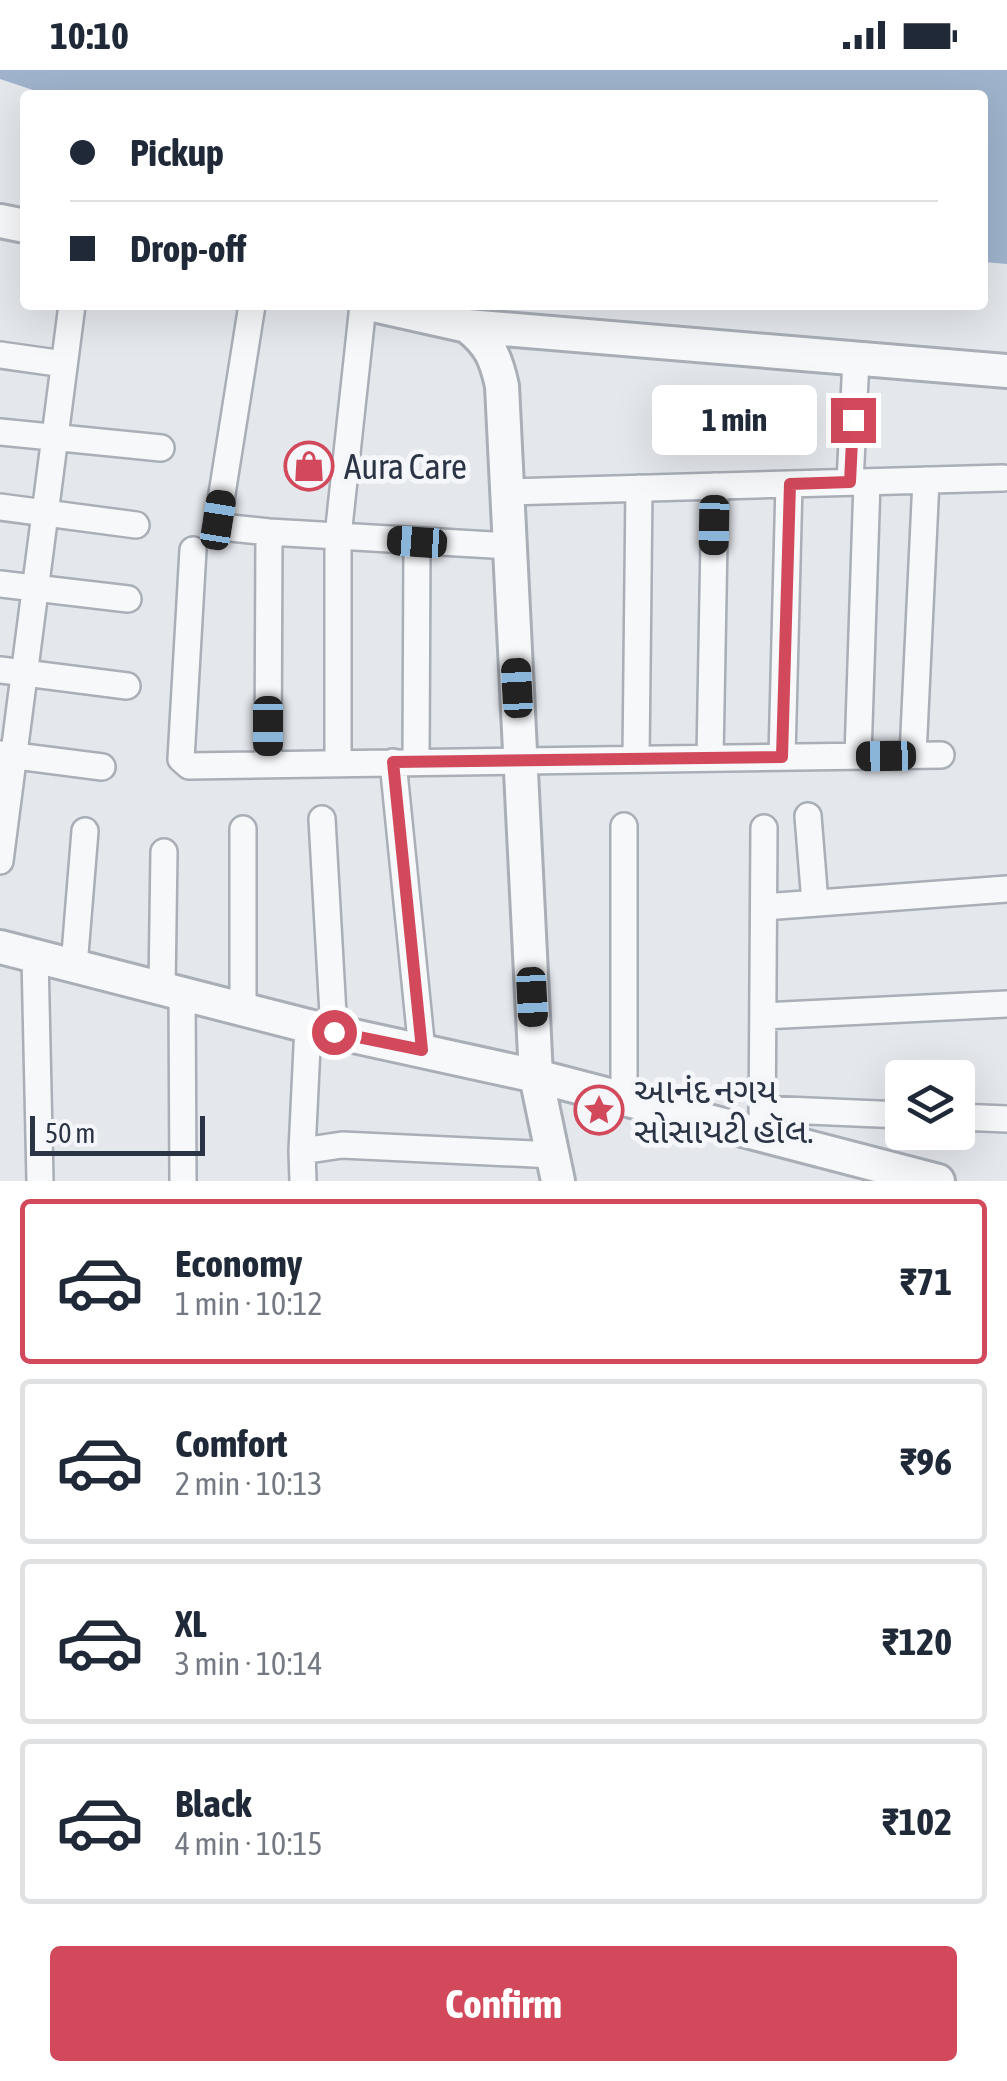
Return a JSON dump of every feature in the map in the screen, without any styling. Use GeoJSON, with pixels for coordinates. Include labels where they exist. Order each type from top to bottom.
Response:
{"type":"FeatureCollection","features":[{"type":"Feature","properties":{"kind":"street"},"geometry":{"type":"LineString","coordinates":[[0,861],[11,672],[34,589],[71,310]]}},
{"type":"Feature","properties":{"kind":"street"},"geometry":{"type":"LineString","coordinates":[[251,310],[218,520],[225,528],[510,546]]}},
{"type":"Feature","properties":{"kind":"street"},"geometry":{"type":"LineString","coordinates":[[338,763],[338,536],[362,310]]}},
{"type":"Feature","properties":{"kind":"street"},"geometry":{"type":"LineString","coordinates":[[395,310],[467,326],[1007,371]]}},
{"type":"Feature","properties":{"kind":"street"},"geometry":{"type":"LineString","coordinates":[[302,1150],[342,1145],[556,1168],[536,1076],[502,386],[496,358],[485,340],[467,326]]}},
{"type":"Feature","properties":{"kind":"street"},"geometry":{"type":"LineString","coordinates":[[0,355],[64,364]]}},
{"type":"Feature","properties":{"kind":"street"},"geometry":{"type":"LineString","coordinates":[[856,359],[858,756]]}},
{"type":"Feature","properties":{"kind":"street"},"geometry":{"type":"LineString","coordinates":[[0,432],[161,448]]}},
{"type":"Feature","properties":{"kind":"street"},"geometry":{"type":"LineString","coordinates":[[507,492],[1004,478]]}},
{"type":"Feature","properties":{"kind":"street"},"geometry":{"type":"LineString","coordinates":[[913,756],[926,480]]}},
{"type":"Feature","properties":{"kind":"street"},"geometry":{"type":"LineString","coordinates":[[782,757],[790,484]]}},
{"type":"Feature","properties":{"kind":"street"},"geometry":{"type":"LineString","coordinates":[[710,758],[715,486]]}},
{"type":"Feature","properties":{"kind":"street"},"geometry":{"type":"LineString","coordinates":[[636,758],[639,488]]}},
{"type":"Feature","properties":{"kind":"street"},"geometry":{"type":"LineString","coordinates":[[0,507],[136,525]]}},
{"type":"Feature","properties":{"kind":"street"},"geometry":{"type":"LineString","coordinates":[[268,764],[269,532]]}},
{"type":"Feature","properties":{"kind":"street"},"geometry":{"type":"LineString","coordinates":[[417,542],[405,762],[422,1050]]}},
{"type":"Feature","properties":{"kind":"street"},"geometry":{"type":"LineString","coordinates":[[193,550],[182,762],[189,766],[942,755]]}},
{"type":"Feature","properties":{"kind":"street"},"geometry":{"type":"LineString","coordinates":[[0,584],[128,599]]}},
{"type":"Feature","properties":{"kind":"street"},"geometry":{"type":"LineString","coordinates":[[11,672],[127,686]]}},
{"type":"Feature","properties":{"kind":"street"},"geometry":{"type":"LineString","coordinates":[[6,755],[102,767]]}},
{"type":"Feature","properties":{"kind":"street"},"geometry":{"type":"LineString","coordinates":[[808,816],[815,903]]}},
{"type":"Feature","properties":{"kind":"street"},"geometry":{"type":"LineString","coordinates":[[304,1181],[302,1150],[321,1029],[322,819]]}},
{"type":"Feature","properties":{"kind":"street"},"geometry":{"type":"LineString","coordinates":[[624,826],[624,1099]]}},
{"type":"Feature","properties":{"kind":"street"},"geometry":{"type":"LineString","coordinates":[[762,1122],[764,828]]}},
{"type":"Feature","properties":{"kind":"street"},"geometry":{"type":"LineString","coordinates":[[243,829],[243,1008]]}},
{"type":"Feature","properties":{"kind":"street"},"geometry":{"type":"LineString","coordinates":[[74,966],[85,830]]}},
{"type":"Feature","properties":{"kind":"street"},"geometry":{"type":"LineString","coordinates":[[164,852],[183,1181]]}},
{"type":"Feature","properties":{"kind":"street"},"geometry":{"type":"LineString","coordinates":[[764,907],[1007,889]]}},
{"type":"Feature","properties":{"kind":"street"},"geometry":{"type":"LineString","coordinates":[[0,947],[321,1029],[624,1099],[762,1122],[938,1181]]}},
{"type":"Feature","properties":{"kind":"street"},"geometry":{"type":"LineString","coordinates":[[35,956],[40,1181]]}},
{"type":"Feature","properties":{"kind":"street"},"geometry":{"type":"LineString","coordinates":[[763,1016],[1007,1004]]}},
{"type":"Feature","properties":{"kind":"street"},"geometry":{"type":"LineString","coordinates":[[762,1122],[885,1116]]}},
{"type":"Feature","properties":{"kind":"street"},"geometry":{"type":"LineString","coordinates":[[975,1119],[1007,1120]]}},
{"type":"Feature","properties":{"kind":"water"},"geometry":{"type":"Polygon","coordinates":[[[0,70],[1007,70],[1007,264],[988,262],[988,90],[33,90],[0,79],[0,70]]]}},
{"type":"Feature","properties":{"kind":"place","name":"Aura Care"},"geometry":{"type":"Point","coordinates":[309,466]}},
{"type":"Feature","properties":{"kind":"place","name":"આનંદ નગય સોસાયટી હૉલ."},"geometry":{"type":"Point","coordinates":[599,1110]}},
{"type":"Feature","properties":{"kind":"route"},"geometry":{"type":"LineString","coordinates":[[334,1032],[422,1050],[393,762],[782,757],[790,484],[850,482],[853,420]]}}]}
